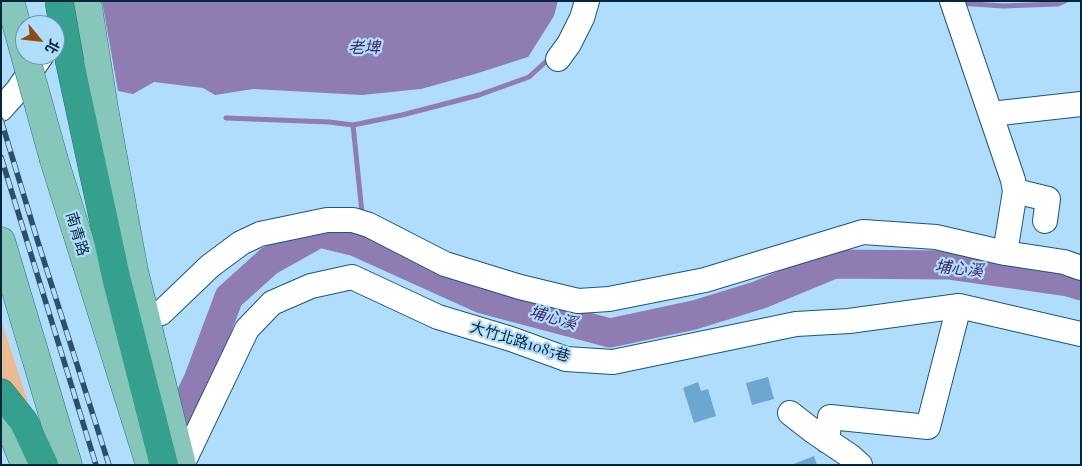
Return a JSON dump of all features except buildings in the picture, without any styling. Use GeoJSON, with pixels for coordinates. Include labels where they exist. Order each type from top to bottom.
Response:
{"type":"FeatureCollection","features":[{"type":"Feature","properties":{"kind":"highway"},"geometry":{"type":"LineString","coordinates":[[65,43],[116,277],[164,465]]}},
{"type":"Feature","properties":{"kind":"highway"},"geometry":{"type":"LineString","coordinates":[[1,394],[24,422],[44,465]]}},
{"type":"Feature","properties":{"kind":"main road","name":"南青路"},"geometry":{"type":"LineString","coordinates":[[10,1],[54,160],[150,465]]}},
{"type":"Feature","properties":{"kind":"main road"},"geometry":{"type":"LineString","coordinates":[[58,15],[89,13],[134,271],[182,465]]}},
{"type":"Feature","properties":{"kind":"main road"},"geometry":{"type":"LineString","coordinates":[[1,241],[68,465]]}},
{"type":"Feature","properties":{"kind":"main road"},"geometry":{"type":"LineString","coordinates":[[5,432],[25,465]]}},
{"type":"Feature","properties":{"kind":"street"},"geometry":{"type":"LineString","coordinates":[[558,59],[569,44],[582,18],[587,1]]}},
{"type":"Feature","properties":{"kind":"street"},"geometry":{"type":"LineString","coordinates":[[952,1],[1013,180],[1015,191],[1004,253]]}},
{"type":"Feature","properties":{"kind":"street"},"geometry":{"type":"LineString","coordinates":[[1,109],[17,91],[35,65]]}},
{"type":"Feature","properties":{"kind":"street"},"geometry":{"type":"LineString","coordinates":[[991,114],[1081,104]]}},
{"type":"Feature","properties":{"kind":"street"},"geometry":{"type":"LineString","coordinates":[[1015,191],[1048,199],[1045,221]]}},
{"type":"Feature","properties":{"kind":"street"},"geometry":{"type":"LineString","coordinates":[[161,313],[210,266],[241,243],[260,234],[327,220],[353,220],[369,225],[445,264],[520,287],[578,301],[609,299],[705,280],[863,232],[936,237],[1004,253],[1064,262],[1081,268]]}},
{"type":"Feature","properties":{"kind":"street","name":"大竹北路1085巷"},"geometry":{"type":"LineString","coordinates":[[182,465],[247,329],[272,303],[312,286],[352,277],[438,317],[511,339],[566,359],[613,362],[796,324],[849,321],[959,306],[1081,334]]}},
{"type":"Feature","properties":{"kind":"street"},"geometry":{"type":"LineString","coordinates":[[828,441],[830,418],[928,427],[959,306]]}},
{"type":"Feature","properties":{"kind":"street"},"geometry":{"type":"LineString","coordinates":[[790,413],[860,465]]}},
{"type":"Feature","properties":{"kind":"shaded area"},"geometry":{"type":"Polygon","coordinates":[[[1,320],[28,402],[18,397],[1,378],[1,320]]]}},
{"type":"Feature","properties":{"kind":"water","name":"老埤"},"geometry":{"type":"Polygon","coordinates":[[[102,1],[558,1],[554,16],[528,57],[421,89],[362,95],[253,89],[215,95],[203,88],[154,82],[133,94],[118,91],[102,1]]]}},
{"type":"Feature","properties":{"kind":"waterway"},"geometry":{"type":"LineString","coordinates":[[959,3],[1003,6],[1058,4],[1065,1]]}},
{"type":"Feature","properties":{"kind":"waterway"},"geometry":{"type":"LineString","coordinates":[[362,213],[353,125],[402,115],[479,95],[529,77],[552,56]]}},
{"type":"Feature","properties":{"kind":"waterway"},"geometry":{"type":"LineString","coordinates":[[226,118],[329,122],[353,125]]}},
{"type":"Feature","properties":{"kind":"waterway","name":"埔心溪"},"geometry":{"type":"LineString","coordinates":[[166,447],[198,380],[229,297],[269,261],[319,233],[356,242],[482,299],[610,333],[694,315],[759,295],[834,264],[948,265],[1068,282],[1081,286]]}},
{"type":"Feature","properties":{"kind":"railway"},"geometry":{"type":"LineString","coordinates":[[1,120],[109,465]]}},
{"type":"Feature","properties":{"kind":"railway"},"geometry":{"type":"LineString","coordinates":[[1,157],[96,465]]}}]}
